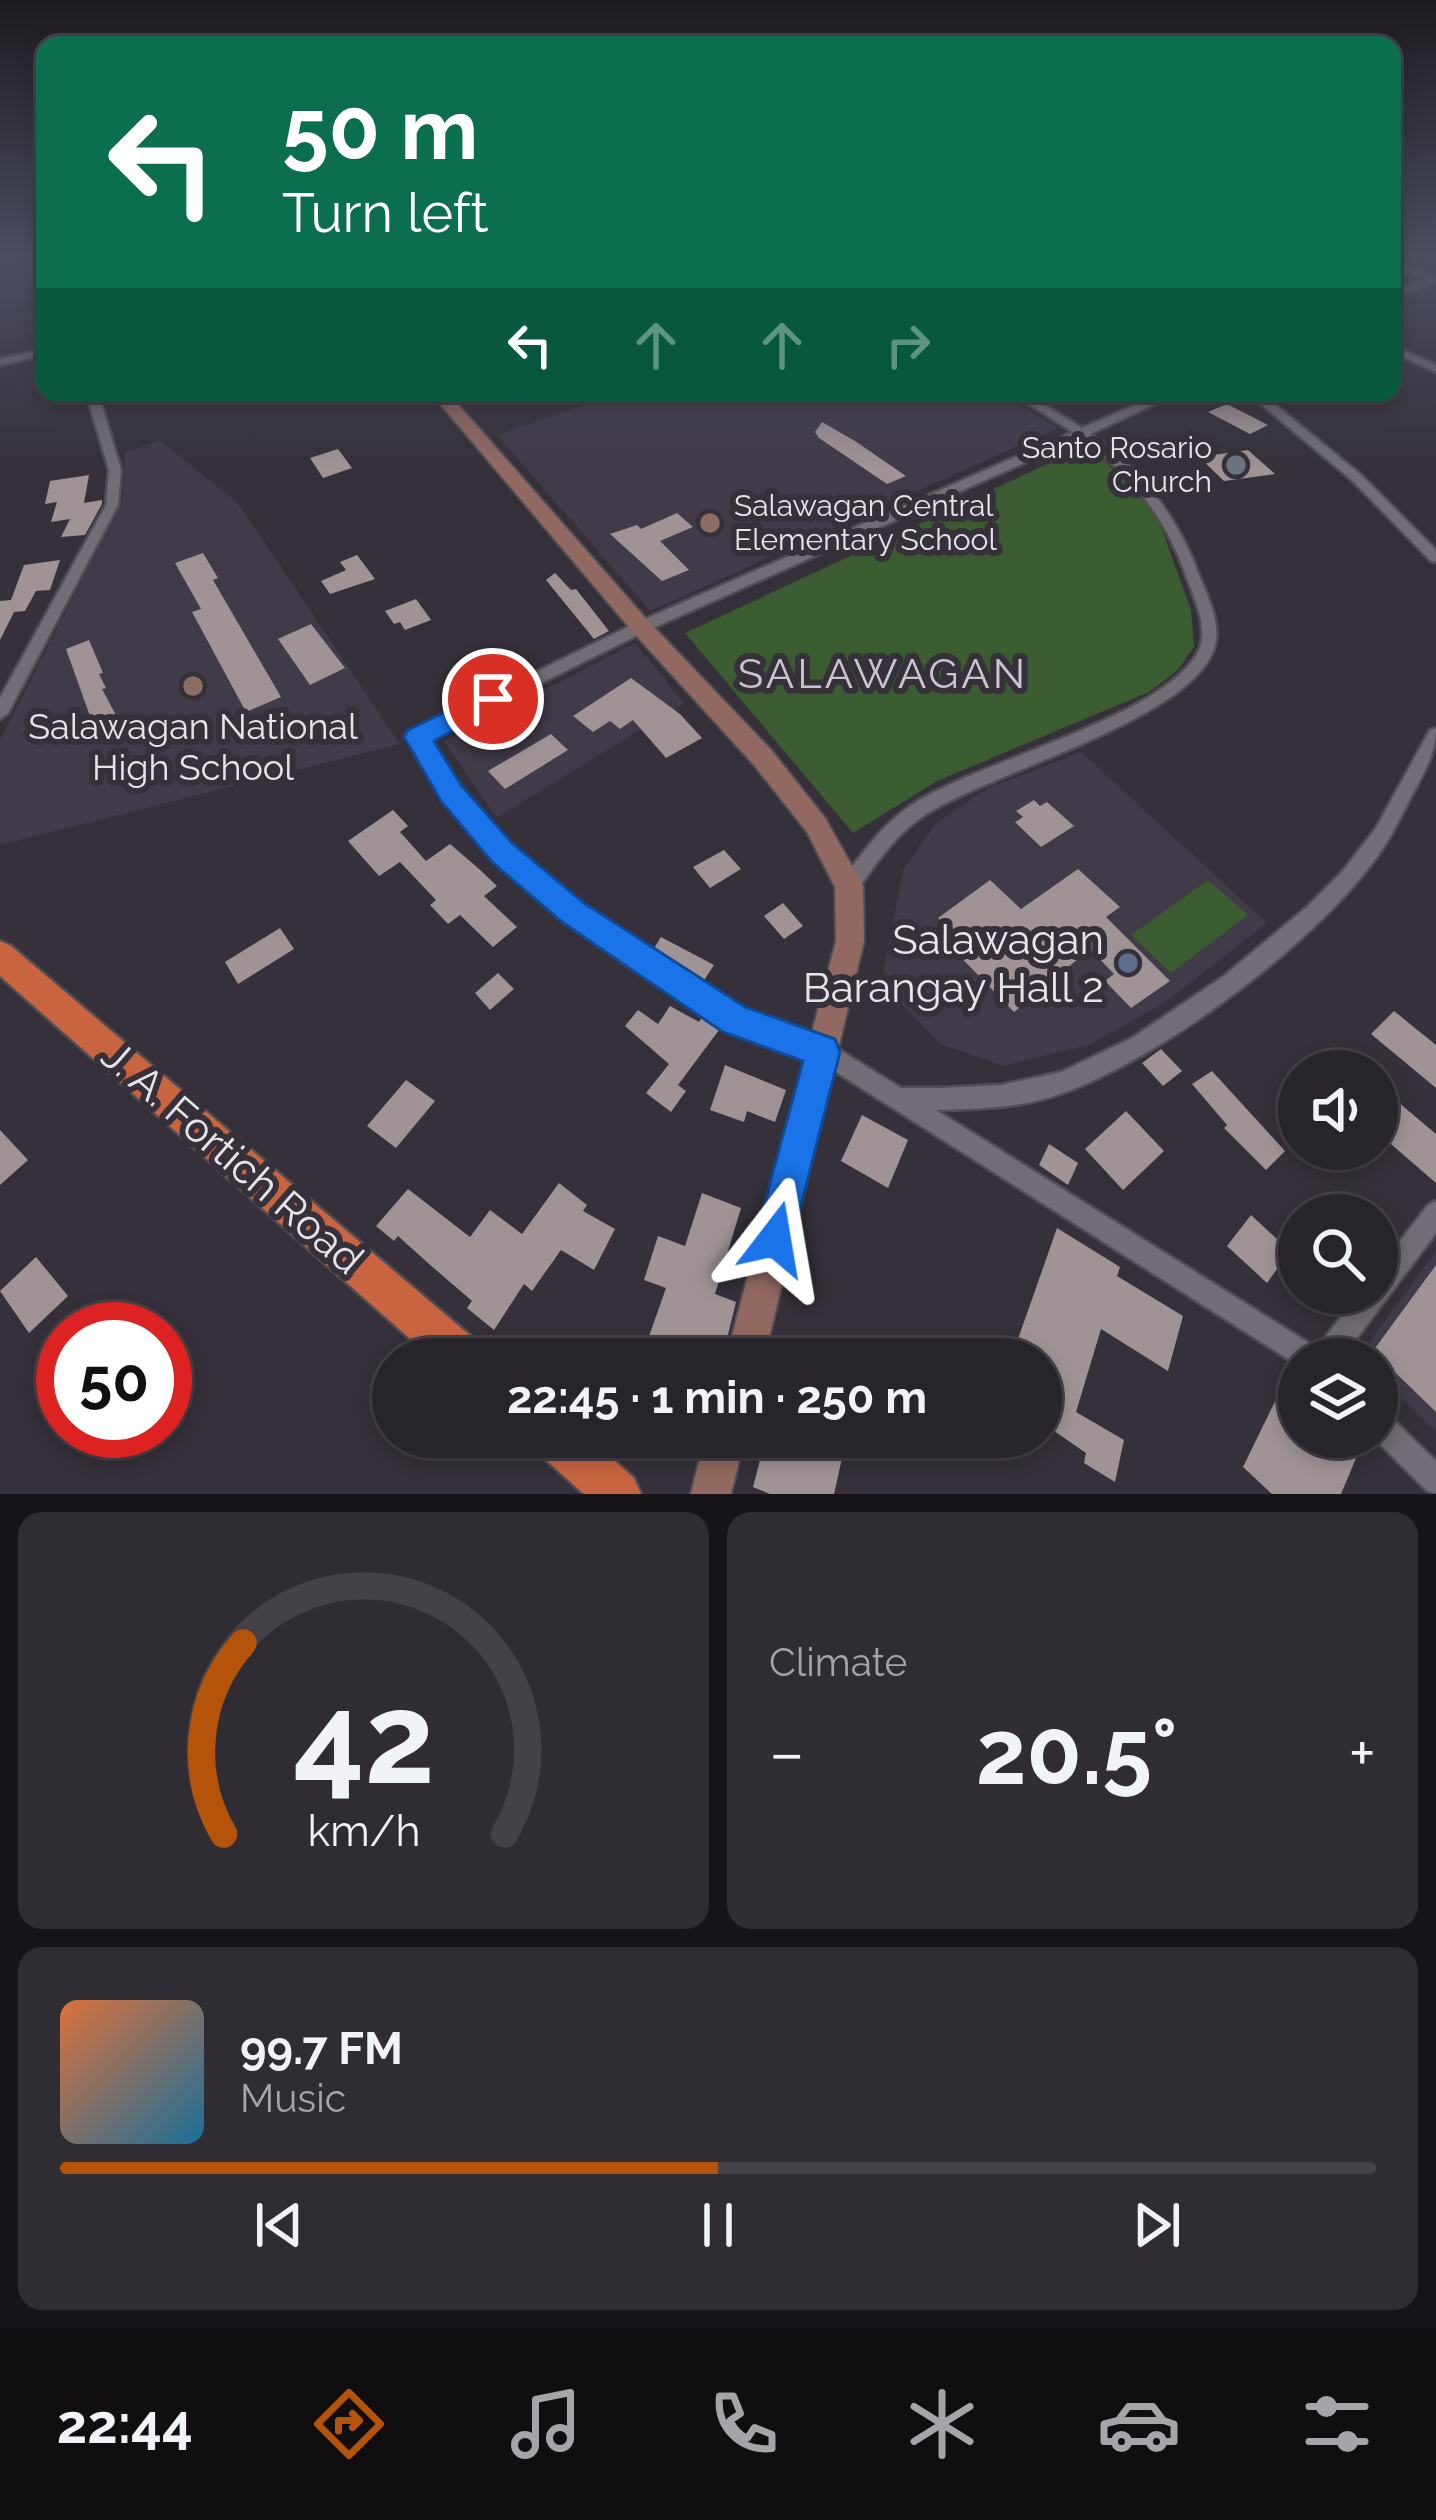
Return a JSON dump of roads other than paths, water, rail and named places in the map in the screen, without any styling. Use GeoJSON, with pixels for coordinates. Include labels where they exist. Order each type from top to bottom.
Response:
{"type":"FeatureCollection","features":[{"type":"Feature","properties":{"kind":"highway","name":"J. A. Fortich Road"},"geometry":{"type":"LineString","coordinates":[[0,956],[441,1338]]}},
{"type":"Feature","properties":{"kind":"highway"},"geometry":{"type":"LineString","coordinates":[[578,1458],[618,1494]]}},
{"type":"Feature","properties":{"kind":"main road"},"geometry":{"type":"LineString","coordinates":[[447,402],[641,627],[763,758],[816,825],[848,886],[850,941],[750,1338]]}},
{"type":"Feature","properties":{"kind":"main road"},"geometry":{"type":"LineString","coordinates":[[711,1494],[720,1458]]}},
{"type":"Feature","properties":{"kind":"street"},"geometry":{"type":"LineString","coordinates":[[1401,352],[1436,369]]}},
{"type":"Feature","properties":{"kind":"street"},"geometry":{"type":"LineString","coordinates":[[0,362],[36,354]]}},
{"type":"Feature","properties":{"kind":"street"},"geometry":{"type":"LineString","coordinates":[[0,713],[112,506],[115,470],[95,402]]}},
{"type":"Feature","properties":{"kind":"street"},"geometry":{"type":"LineString","coordinates":[[848,886],[884,840],[914,812],[1006,764],[1143,708],[1182,683],[1206,654],[1208,626],[1170,520],[1127,470],[1082,431],[1032,402]]}},
{"type":"Feature","properties":{"kind":"street"},"geometry":{"type":"LineString","coordinates":[[1151,402],[641,627],[418,737],[451,793],[503,853],[573,913],[735,1020],[823,1052],[1278,1338]]}},
{"type":"Feature","properties":{"kind":"street"},"geometry":{"type":"LineString","coordinates":[[1265,402],[1357,478],[1436,558]]}},
{"type":"Feature","properties":{"kind":"street"},"geometry":{"type":"LineString","coordinates":[[897,1099],[1006,1095],[1062,1082],[1138,1048],[1212,996],[1332,893],[1373,848],[1436,734]]}},
{"type":"Feature","properties":{"kind":"street"},"geometry":{"type":"LineString","coordinates":[[1398,1263],[1436,1214]]}},
{"type":"Feature","properties":{"kind":"street"},"geometry":{"type":"LineString","coordinates":[[1341,1338],[1359,1314]]}},
{"type":"Feature","properties":{"kind":"street"},"geometry":{"type":"LineString","coordinates":[[1398,1443],[1436,1480]]}},
{"type":"Feature","properties":{"kind":"place","name":"Santo Rosario Church"},"geometry":{"type":"Point","coordinates":[1236,465]}},
{"type":"Feature","properties":{"kind":"place","name":"Salawagan Central Elementary School"},"geometry":{"type":"Point","coordinates":[710,523]}},
{"type":"Feature","properties":{"kind":"place","name":"Salawagan National High School"},"geometry":{"type":"Point","coordinates":[193,686]}},
{"type":"Feature","properties":{"kind":"place","name":"Salawagan Barangay Hall 2"},"geometry":{"type":"Point","coordinates":[1128,963]}},
{"type":"Feature","properties":{"kind":"district","name":"SALAWAGAN"},"geometry":{"type":"Point","coordinates":[883,673]}}]}
